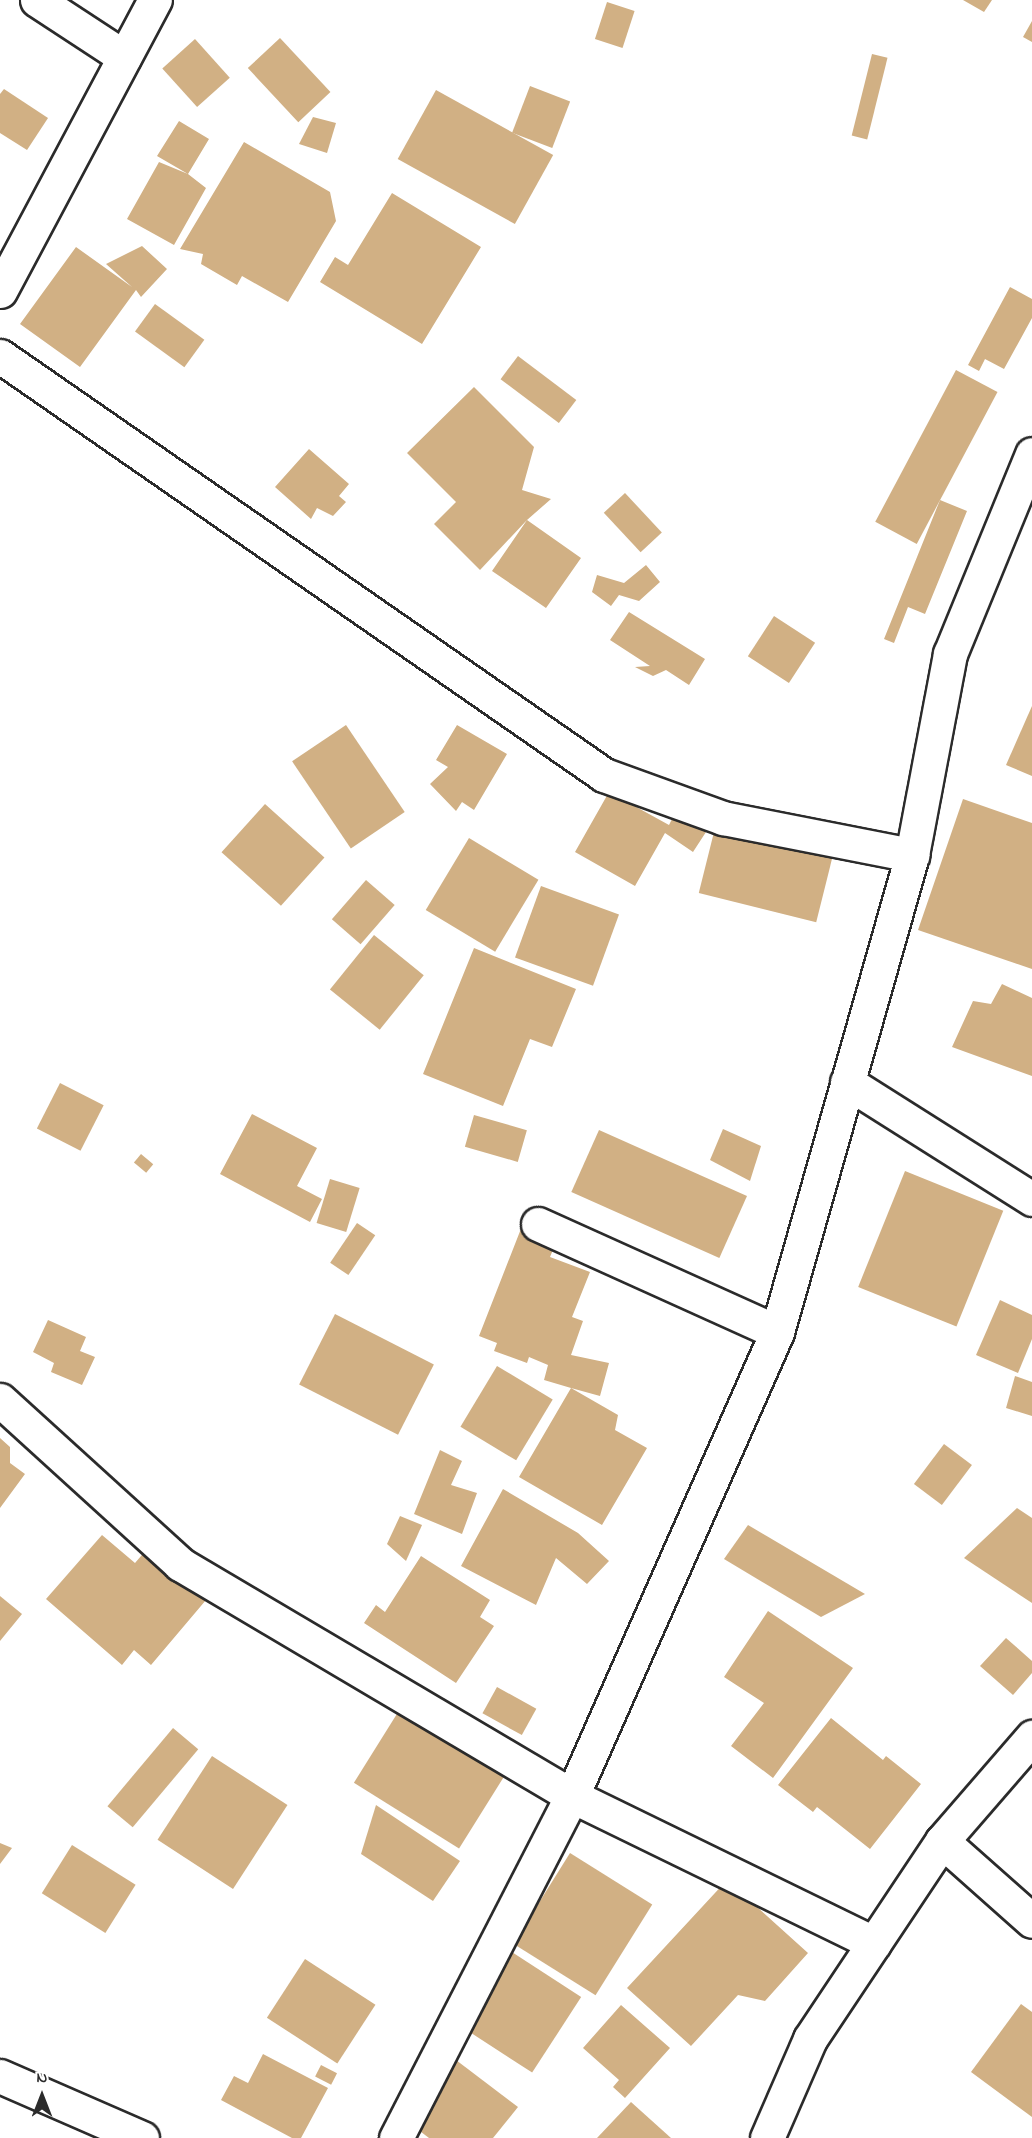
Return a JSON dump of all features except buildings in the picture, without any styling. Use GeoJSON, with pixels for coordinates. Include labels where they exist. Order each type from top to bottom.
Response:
{"type":"FeatureCollection","features":[{"type":"Feature","properties":{"kind":"street"},"geometry":{"type":"LineString","coordinates":[[37,0],[124,57]]}},
{"type":"Feature","properties":{"kind":"street"},"geometry":{"type":"LineString","coordinates":[[0,291],[155,0]]}},
{"type":"Feature","properties":{"kind":"street"},"geometry":{"type":"LineString","coordinates":[[0,356],[604,775],[723,818],[912,855]]}},
{"type":"Feature","properties":{"kind":"street"},"geometry":{"type":"LineString","coordinates":[[396,2138],[572,1796],[777,1332],[912,855],[950,654],[1032,454]]}},
{"type":"Feature","properties":{"kind":"street"},"geometry":{"type":"LineString","coordinates":[[848,1082],[1032,1199]]}},
{"type":"Feature","properties":{"kind":"street"},"geometry":{"type":"LineString","coordinates":[[538,1224],[777,1332]]}},
{"type":"Feature","properties":{"kind":"street"},"geometry":{"type":"LineString","coordinates":[[0,1400],[180,1564],[572,1796],[874,1943]]}},
{"type":"Feature","properties":{"kind":"street"},"geometry":{"type":"LineString","coordinates":[[767,2138],[810,2038],[942,1841],[1032,1737]]}},
{"type":"Feature","properties":{"kind":"street"},"geometry":{"type":"LineString","coordinates":[[942,1841],[1032,1921]]}},
{"type":"Feature","properties":{"kind":"street"},"geometry":{"type":"LineString","coordinates":[[0,2076],[142,2138]]}}]}
